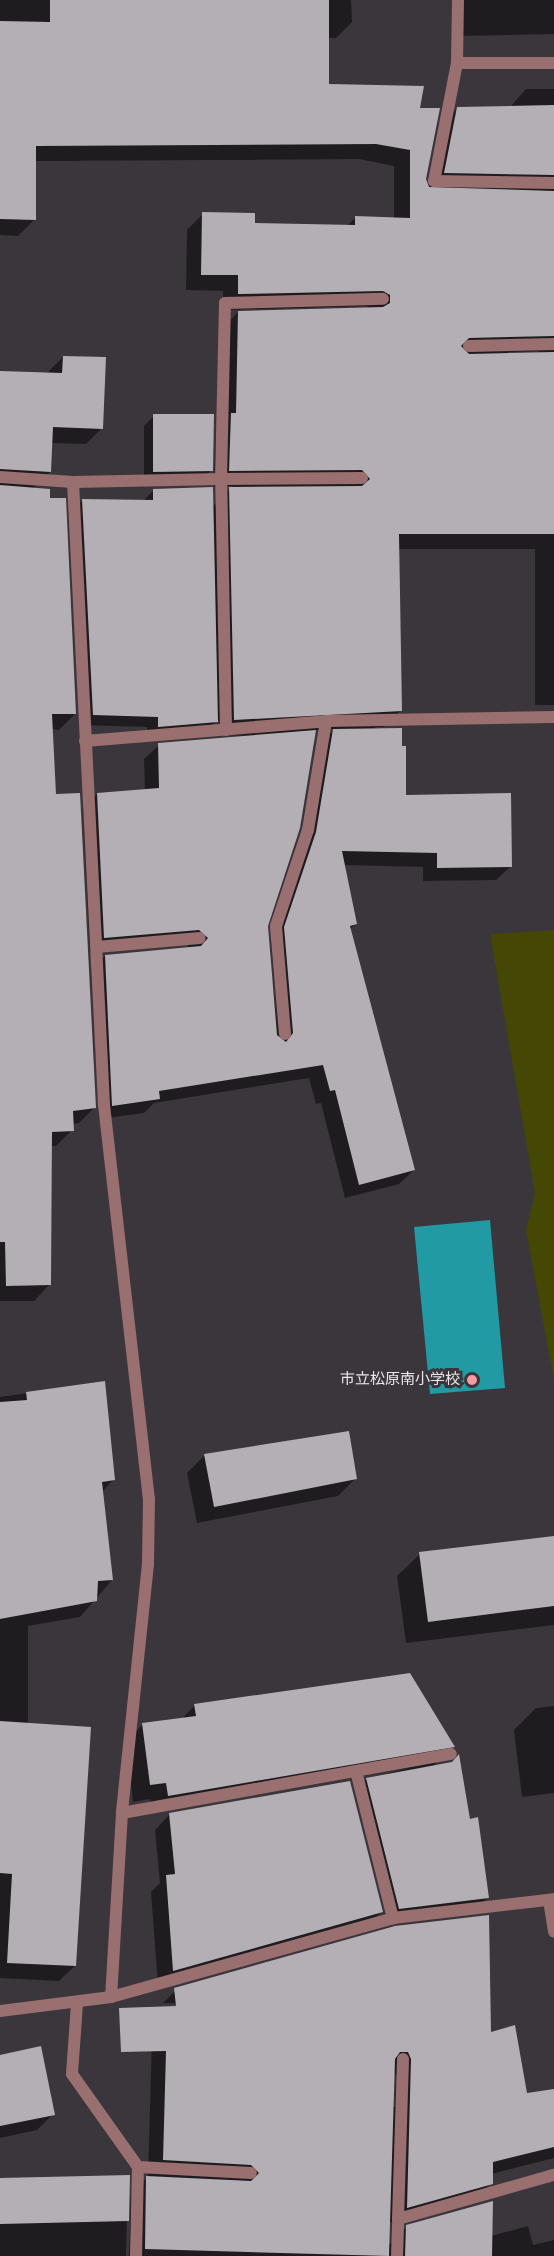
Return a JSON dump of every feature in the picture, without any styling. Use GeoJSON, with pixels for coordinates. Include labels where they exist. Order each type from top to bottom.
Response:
{"type":"FeatureCollection","features":[{"type":"Feature","properties":{"kind":"street"},"geometry":{"type":"LineString","coordinates":[[458,0],[458,63],[434,181],[554,183]]}},
{"type":"Feature","properties":{"kind":"street"},"geometry":{"type":"LineString","coordinates":[[458,63],[554,63]]}},
{"type":"Feature","properties":{"kind":"street"},"geometry":{"type":"LineString","coordinates":[[226,730],[221,479],[225,303],[383,299]]}},
{"type":"Feature","properties":{"kind":"street"},"geometry":{"type":"LineString","coordinates":[[469,346],[554,344]]}},
{"type":"Feature","properties":{"kind":"street"},"geometry":{"type":"LineString","coordinates":[[0,477],[73,482],[362,478]]}},
{"type":"Feature","properties":{"kind":"street"},"geometry":{"type":"LineString","coordinates":[[73,482],[104,1105],[149,1499],[148,1564],[122,1813],[111,1997]]}},
{"type":"Feature","properties":{"kind":"street"},"geometry":{"type":"LineString","coordinates":[[85,741],[326,721],[554,717]]}},
{"type":"Feature","properties":{"kind":"street"},"geometry":{"type":"LineString","coordinates":[[285,1034],[276,926],[308,830],[326,721]]}},
{"type":"Feature","properties":{"kind":"street"},"geometry":{"type":"LineString","coordinates":[[97,947],[200,938]]}},
{"type":"Feature","properties":{"kind":"street"},"geometry":{"type":"LineString","coordinates":[[122,1813],[451,1754]]}},
{"type":"Feature","properties":{"kind":"street"},"geometry":{"type":"LineString","coordinates":[[356,1771],[393,1918]]}},
{"type":"Feature","properties":{"kind":"street"},"geometry":{"type":"LineString","coordinates":[[0,2011],[77,2004],[111,1997],[393,1918],[551,1900],[554,1932]]}},
{"type":"Feature","properties":{"kind":"street"},"geometry":{"type":"LineString","coordinates":[[77,2004],[72,2074],[138,2167],[136,2256]]}},
{"type":"Feature","properties":{"kind":"street"},"geometry":{"type":"LineString","coordinates":[[397,2256],[403,2059]]}},
{"type":"Feature","properties":{"kind":"street"},"geometry":{"type":"LineString","coordinates":[[138,2167],[251,2173]]}},
{"type":"Feature","properties":{"kind":"street"},"geometry":{"type":"LineString","coordinates":[[398,2219],[554,2175]]}},
{"type":"Feature","properties":{"kind":"shaded area"},"geometry":{"type":"Polygon","coordinates":[[[554,930],[554,1380],[526,1230],[535,1193],[490,934],[554,930]]]}},
{"type":"Feature","properties":{"kind":"water"},"geometry":{"type":"Polygon","coordinates":[[[490,1220],[505,1388],[430,1394],[414,1227],[490,1220]]]}},
{"type":"Feature","properties":{"kind":"building"},"geometry":{"type":"Polygon","coordinates":[[[50,0],[329,0],[329,84],[424,86],[420,108],[440,108],[426,179],[429,187],[554,191],[554,336],[469,338],[461,346],[469,354],[554,352],[554,534],[399,534],[402,711],[234,720],[229,487],[362,486],[370,479],[362,470],[229,471],[231,413],[236,413],[238,311],[383,307],[390,303],[390,295],[383,291],[238,294],[238,275],[201,275],[202,212],[255,213],[255,223],[355,225],[355,216],[410,218],[410,150],[376,144],[36,146],[36,220],[0,219],[0,21],[50,22],[50,0]]]}},
{"type":"Feature","properties":{"kind":"building"},"geometry":{"type":"Polygon","coordinates":[[[554,105],[554,175],[444,173],[457,107],[554,105]]]}},
{"type":"Feature","properties":{"kind":"building"},"geometry":{"type":"Polygon","coordinates":[[[63,356],[106,357],[103,429],[53,427],[51,472],[0,469],[0,371],[62,373],[63,356]]]}},
{"type":"Feature","properties":{"kind":"building"},"geometry":{"type":"Polygon","coordinates":[[[153,414],[214,414],[213,471],[153,472],[153,414]]]}},
{"type":"Feature","properties":{"kind":"building"},"geometry":{"type":"Polygon","coordinates":[[[0,485],[50,489],[50,498],[66,498],[76,714],[52,714],[56,794],[80,793],[96,1108],[73,1111],[74,1131],[52,1132],[51,1285],[6,1286],[5,1242],[0,1242],[0,485]]]}},
{"type":"Feature","properties":{"kind":"building"},"geometry":{"type":"Polygon","coordinates":[[[213,487],[218,722],[158,727],[158,717],[93,715],[82,499],[153,500],[153,489],[213,487]]]}},
{"type":"Feature","properties":{"kind":"building"},"geometry":{"type":"Polygon","coordinates":[[[402,728],[402,746],[406,746],[406,795],[511,793],[512,867],[437,868],[437,853],[342,851],[357,924],[350,926],[415,1170],[359,1185],[335,1090],[330,1091],[323,1065],[159,1091],[160,1099],[112,1106],[105,955],[201,946],[208,938],[199,930],[104,938],[97,793],[159,788],[158,743],[316,730],[300,828],[268,926],[277,1035],[286,1042],[293,1033],[284,927],[316,832],[333,729],[402,728]]]}},
{"type":"Feature","properties":{"kind":"building"},"geometry":{"type":"Polygon","coordinates":[[[105,1381],[115,1480],[102,1482],[113,1580],[98,1581],[97,1601],[0,1619],[0,1402],[27,1400],[26,1392],[105,1381]]]}},
{"type":"Feature","properties":{"kind":"building"},"geometry":{"type":"Polygon","coordinates":[[[349,1431],[357,1479],[214,1507],[204,1454],[349,1431]]]}},
{"type":"Feature","properties":{"kind":"building"},"geometry":{"type":"Polygon","coordinates":[[[554,1536],[554,1606],[428,1622],[419,1552],[554,1536]]]}},
{"type":"Feature","properties":{"kind":"building"},"geometry":{"type":"Polygon","coordinates":[[[410,1673],[455,1747],[168,1796],[166,1783],[150,1785],[142,1723],[196,1716],[194,1704],[410,1673]]]}},
{"type":"Feature","properties":{"kind":"building"},"geometry":{"type":"Polygon","coordinates":[[[0,1721],[91,1727],[76,1966],[7,1963],[12,1874],[0,1873],[0,1721]]]}},
{"type":"Feature","properties":{"kind":"building"},"geometry":{"type":"Polygon","coordinates":[[[459,1754],[470,1819],[478,1817],[489,1898],[399,1909],[366,1778],[452,1762],[459,1754]]]}},
{"type":"Feature","properties":{"kind":"building"},"geometry":{"type":"Polygon","coordinates":[[[350,1781],[383,1912],[173,1971],[166,1875],[175,1874],[169,1813],[350,1781]]]}},
{"type":"Feature","properties":{"kind":"building"},"geometry":{"type":"Polygon","coordinates":[[[489,1915],[491,2032],[515,2025],[527,2093],[554,2089],[554,2147],[493,2162],[493,2184],[407,2208],[411,2059],[408,2052],[400,2052],[395,2059],[389,2256],[145,2249],[146,2176],[251,2181],[259,2173],[251,2165],[163,2160],[166,2051],[121,2052],[119,2008],[176,2006],[174,1988],[395,1926],[489,1915]]]}},
{"type":"Feature","properties":{"kind":"building"},"geometry":{"type":"Polygon","coordinates":[[[41,2046],[55,2115],[0,2126],[0,2055],[41,2046]]]}},
{"type":"Feature","properties":{"kind":"building"},"geometry":{"type":"Polygon","coordinates":[[[130,2175],[129,2221],[0,2224],[0,2178],[130,2175]]]}},
{"type":"Feature","properties":{"kind":"building"},"geometry":{"type":"Polygon","coordinates":[[[493,2201],[492,2256],[405,2256],[406,2225],[493,2201]]]}},
{"type":"Feature","properties":{"kind":"place","name":"市立松原南小学校"},"geometry":{"type":"Point","coordinates":[472,1380]}}]}
